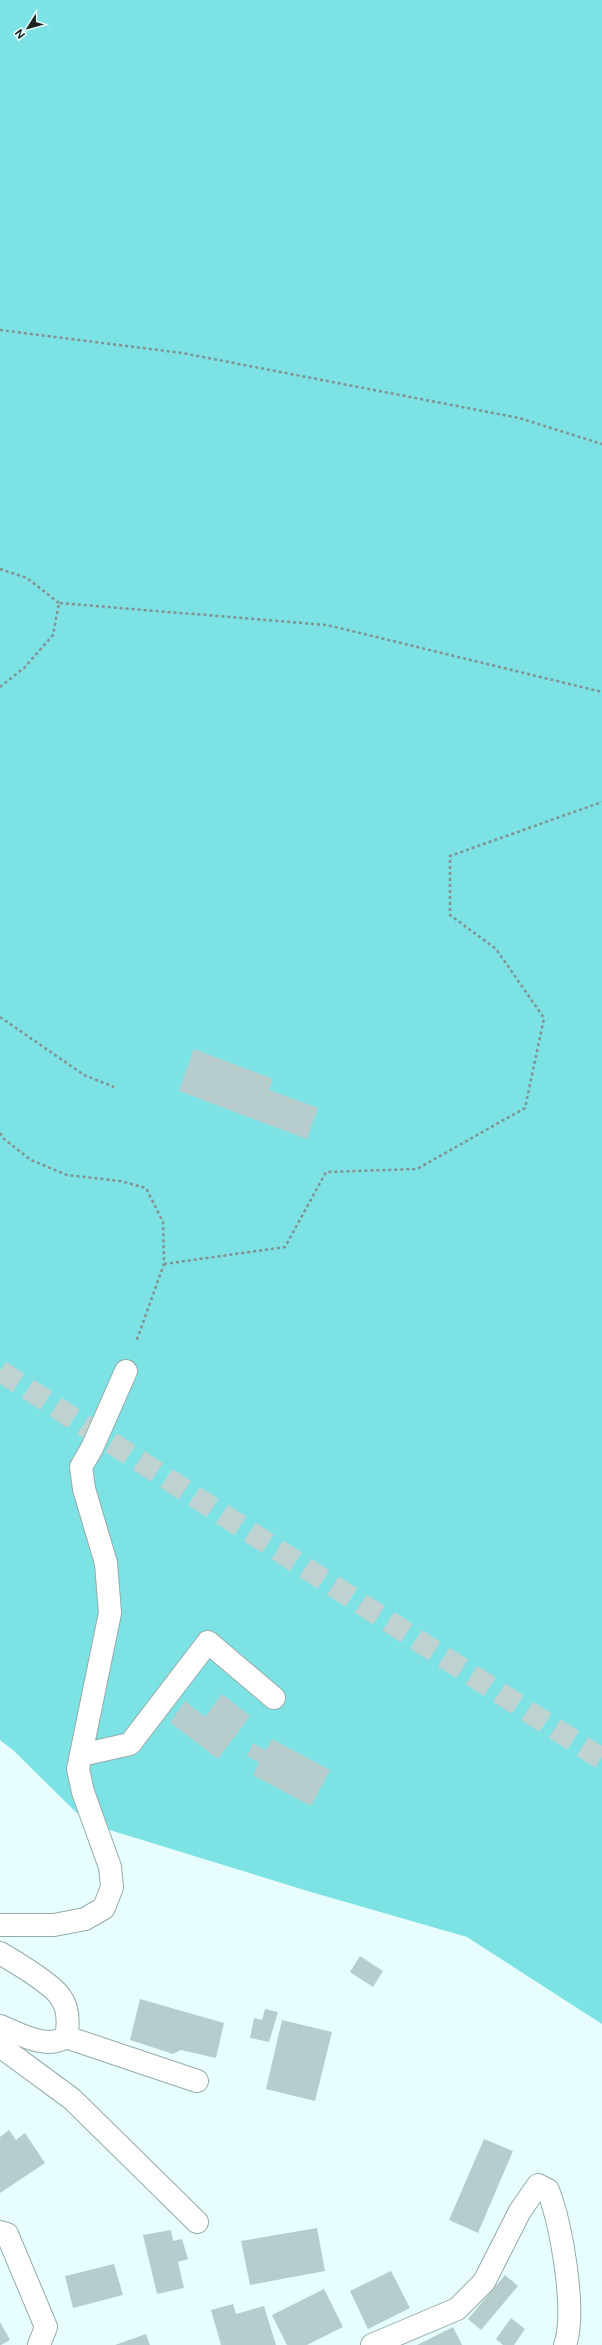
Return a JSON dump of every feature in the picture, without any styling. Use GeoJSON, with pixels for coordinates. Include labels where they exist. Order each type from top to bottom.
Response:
{"type":"FeatureCollection","features":[{"type":"Feature","properties":{"kind":"street"},"geometry":{"type":"LineString","coordinates":[[0,1925],[54,1925],[86,1919],[104,1908],[112,1887],[110,1867],[83,1792],[78,1769],[110,1613],[106,1563],[84,1489],[81,1467],[92,1448],[126,1371]]}},
{"type":"Feature","properties":{"kind":"street"},"geometry":{"type":"LineString","coordinates":[[81,1755],[130,1744],[208,1642],[274,1698]]}},
{"type":"Feature","properties":{"kind":"street"},"geometry":{"type":"LineString","coordinates":[[0,1953],[18,1963],[59,1994],[67,2011],[69,2024],[66,2037],[57,2043],[40,2041],[0,2026]]}},
{"type":"Feature","properties":{"kind":"street"},"geometry":{"type":"LineString","coordinates":[[66,2037],[198,2081]]}},
{"type":"Feature","properties":{"kind":"street"},"geometry":{"type":"LineString","coordinates":[[0,2046],[72,2099],[197,2222]]}},
{"type":"Feature","properties":{"kind":"street"},"geometry":{"type":"LineString","coordinates":[[372,2345],[457,2309],[484,2282],[520,2211],[538,2185],[548,2190],[556,2210],[568,2287],[569,2334],[565,2345]]}},
{"type":"Feature","properties":{"kind":"street"},"geometry":{"type":"LineString","coordinates":[[0,2232],[7,2234],[46,2327],[39,2345]]}},
{"type":"Feature","properties":{"kind":"path"},"geometry":{"type":"LineString","coordinates":[[0,330],[182,353],[519,418],[602,444]]}},
{"type":"Feature","properties":{"kind":"path"},"geometry":{"type":"LineString","coordinates":[[0,569],[27,578],[59,603],[327,624],[602,692]]}},
{"type":"Feature","properties":{"kind":"path"},"geometry":{"type":"LineString","coordinates":[[0,687],[24,668],[53,635],[59,603]]}},
{"type":"Feature","properties":{"kind":"path"},"geometry":{"type":"LineString","coordinates":[[164,1264],[285,1247],[326,1172],[417,1169],[526,1108],[544,1018],[496,949],[450,915],[450,856],[602,802]]}},
{"type":"Feature","properties":{"kind":"path"},"geometry":{"type":"LineString","coordinates":[[0,1017],[84,1075],[114,1088]]}},
{"type":"Feature","properties":{"kind":"path"},"geometry":{"type":"LineString","coordinates":[[0,1133],[4,1139],[31,1160],[67,1175],[120,1181],[146,1188],[163,1222],[164,1264],[126,1371]]}},
{"type":"Feature","properties":{"kind":"shaded area"},"geometry":{"type":"Polygon","coordinates":[[[0,0],[602,0],[602,2024],[467,1937],[311,1892],[87,1823],[14,1751],[0,1740],[0,0]]]}},
{"type":"Feature","properties":{"kind":"building"},"geometry":{"type":"Polygon","coordinates":[[[194,1049],[273,1079],[269,1090],[318,1108],[307,1139],[179,1091],[194,1049]]]}},
{"type":"Feature","properties":{"kind":"building"},"geometry":{"type":"Polygon","coordinates":[[[222,1694],[250,1716],[218,1759],[170,1722],[185,1701],[205,1717],[222,1694]]]}},
{"type":"Feature","properties":{"kind":"building"},"geometry":{"type":"Polygon","coordinates":[[[272,1739],[330,1770],[311,1806],[253,1775],[259,1763],[247,1756],[253,1743],[266,1750],[272,1739]]]}},
{"type":"Feature","properties":{"kind":"building"},"geometry":{"type":"Polygon","coordinates":[[[360,1956],[383,1971],[373,1987],[350,1972],[360,1956]]]}},
{"type":"Feature","properties":{"kind":"building"},"geometry":{"type":"Polygon","coordinates":[[[140,1999],[224,2023],[216,2058],[181,2050],[173,2054],[130,2040],[140,1999]]]}},
{"type":"Feature","properties":{"kind":"building"},"geometry":{"type":"Polygon","coordinates":[[[265,2009],[278,2012],[269,2042],[250,2038],[254,2018],[262,2020],[265,2009]]]}},
{"type":"Feature","properties":{"kind":"building"},"geometry":{"type":"Polygon","coordinates":[[[282,2020],[332,2032],[315,2101],[266,2089],[282,2020]]]}},
{"type":"Feature","properties":{"kind":"building"},"geometry":{"type":"Polygon","coordinates":[[[9,2130],[16,2140],[25,2133],[45,2163],[0,2193],[0,2137],[9,2130]]]}},
{"type":"Feature","properties":{"kind":"building"},"geometry":{"type":"Polygon","coordinates":[[[484,2139],[513,2151],[478,2233],[449,2220],[484,2139]]]}},
{"type":"Feature","properties":{"kind":"building"},"geometry":{"type":"Polygon","coordinates":[[[317,2228],[325,2271],[250,2285],[241,2241],[317,2228]]]}},
{"type":"Feature","properties":{"kind":"building"},"geometry":{"type":"Polygon","coordinates":[[[171,2230],[173,2241],[182,2239],[188,2259],[178,2262],[184,2288],[157,2294],[143,2235],[171,2230]]]}},
{"type":"Feature","properties":{"kind":"building"},"geometry":{"type":"Polygon","coordinates":[[[114,2264],[123,2295],[73,2308],[65,2276],[114,2264]]]}},
{"type":"Feature","properties":{"kind":"building"},"geometry":{"type":"Polygon","coordinates":[[[391,2271],[410,2308],[368,2329],[350,2291],[391,2271]]]}},
{"type":"Feature","properties":{"kind":"building"},"geometry":{"type":"Polygon","coordinates":[[[505,2275],[518,2286],[481,2330],[468,2319],[505,2275]]]}},
{"type":"Feature","properties":{"kind":"building"},"geometry":{"type":"Polygon","coordinates":[[[324,2289],[343,2327],[307,2345],[287,2345],[272,2315],[324,2289]]]}},
{"type":"Feature","properties":{"kind":"building"},"geometry":{"type":"Polygon","coordinates":[[[233,2304],[236,2314],[264,2306],[276,2345],[221,2345],[211,2310],[233,2304]]]}},
{"type":"Feature","properties":{"kind":"building"},"geometry":{"type":"Polygon","coordinates":[[[511,2318],[525,2329],[514,2345],[503,2345],[496,2339],[511,2318]]]}},
{"type":"Feature","properties":{"kind":"building"},"geometry":{"type":"Polygon","coordinates":[[[0,2322],[10,2340],[1,2345],[0,2345],[0,2322]]]}},
{"type":"Feature","properties":{"kind":"building"},"geometry":{"type":"Polygon","coordinates":[[[453,2327],[462,2345],[417,2345],[453,2327]]]}},
{"type":"Feature","properties":{"kind":"building"},"geometry":{"type":"Polygon","coordinates":[[[146,2334],[150,2345],[115,2345],[146,2334]]]}},
{"type":"Feature","properties":{"kind":"tunnel"},"geometry":{"type":"LineString","coordinates":[[0,1371],[602,1759]]}}]}
